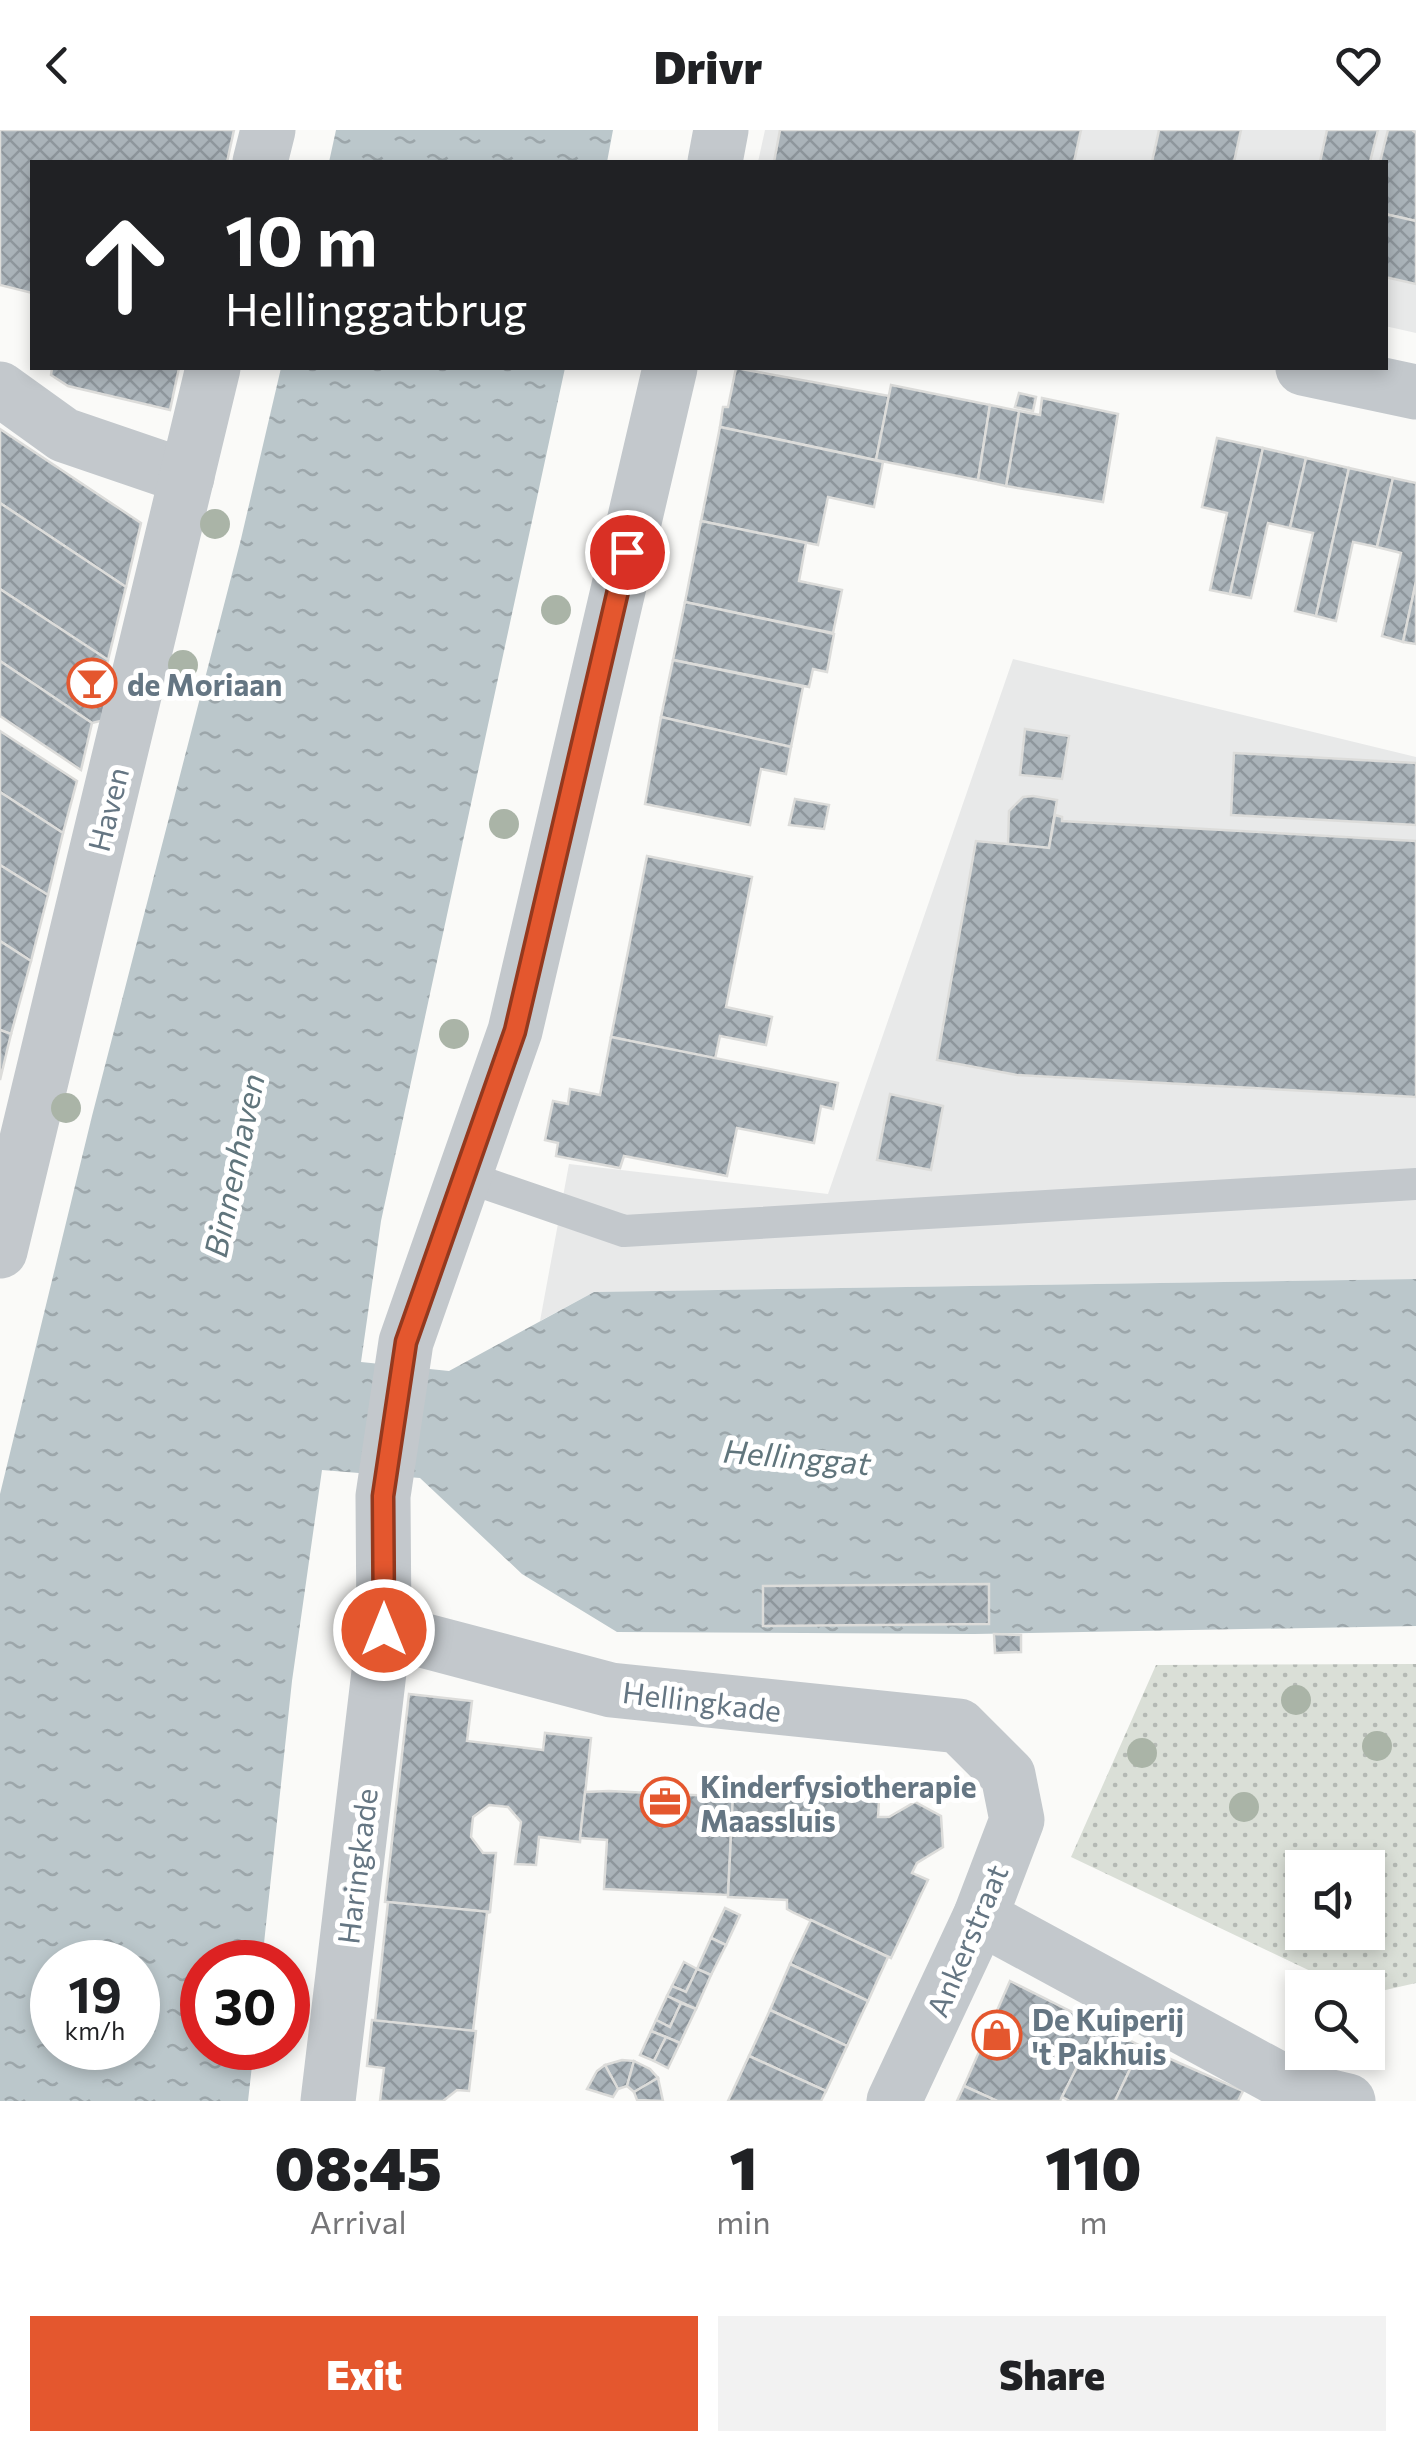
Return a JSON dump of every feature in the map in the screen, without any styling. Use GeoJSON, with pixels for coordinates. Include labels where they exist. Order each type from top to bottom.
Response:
{"type":"FeatureCollection","features":[{"type":"Feature","properties":{"kind":"street"},"geometry":{"type":"LineString","coordinates":[[260,160],[268,130]]}},
{"type":"Feature","properties":{"kind":"street"},"geometry":{"type":"LineString","coordinates":[[715,160],[721,130]]}},
{"type":"Feature","properties":{"kind":"street","name":"Haven"},"geometry":{"type":"LineString","coordinates":[[0,1251],[213,370]]}},
{"type":"Feature","properties":{"kind":"street","name":"Haringkade"},"geometry":{"type":"LineString","coordinates":[[328,2101],[384,1630],[383,1496],[406,1342],[515,1031],[670,370]]}},
{"type":"Feature","properties":{"kind":"street"},"geometry":{"type":"LineString","coordinates":[[1313,370],[1416,392]]}},
{"type":"Feature","properties":{"kind":"street"},"geometry":{"type":"LineString","coordinates":[[0,389],[64,435],[187,478]]}},
{"type":"Feature","properties":{"kind":"street","name":"Hellingkade"},"geometry":{"type":"LineString","coordinates":[[384,1630],[611,1690],[959,1726],[1008,1775]]}},
{"type":"Feature","properties":{"kind":"street","name":"Ankerstraat"},"geometry":{"type":"LineString","coordinates":[[894,2101],[980,1917],[1016,1820],[1008,1775]]}},
{"type":"Feature","properties":{"kind":"street"},"geometry":{"type":"LineString","coordinates":[[980,1917],[1312,2097]]}},
{"type":"Feature","properties":{"kind":"lane"},"geometry":{"type":"LineString","coordinates":[[464,1176],[624,1231],[1416,1184]]}},
{"type":"Feature","properties":{"kind":"shaded area"},"geometry":{"type":"Polygon","coordinates":[[[765,130],[1416,130],[1416,333],[1388,327],[1388,160],[758,160],[765,130]]]}},
{"type":"Feature","properties":{"kind":"shaded area"},"geometry":{"type":"Polygon","coordinates":[[[1013,659],[1416,757],[1416,1279],[594,1292],[540,1321],[569,1164],[828,1194],[1013,659]]]}},
{"type":"Feature","properties":{"kind":"shaded area"},"geometry":{"type":"Polygon","coordinates":[[[1416,1664],[1416,1983],[1385,1990],[1385,1970],[1308,1970],[1071,1857],[1156,1665],[1416,1664]]]}},
{"type":"Feature","properties":{"kind":"water"},"geometry":{"type":"Polygon","coordinates":[[[336,130],[613,130],[607,160],[329,160],[336,130]]]}},
{"type":"Feature","properties":{"kind":"water"},"geometry":{"type":"Polygon","coordinates":[[[281,370],[565,370],[381,1221],[361,1362],[449,1371],[594,1292],[1416,1279],[1416,1626],[974,1634],[617,1632],[522,1574],[420,1478],[322,1470],[292,1681],[264,1940],[180,1940],[180,2070],[252,2070],[248,2101],[0,2101],[0,1494],[281,370]]]}},
{"type":"Feature","properties":{"kind":"building"},"geometry":{"type":"Polygon","coordinates":[[[0,130],[234,130],[227,160],[30,160],[30,292],[0,285],[0,130]]]}},
{"type":"Feature","properties":{"kind":"building"},"geometry":{"type":"Polygon","coordinates":[[[780,130],[1081,130],[1074,160],[774,160],[780,130]]]}},
{"type":"Feature","properties":{"kind":"building"},"geometry":{"type":"Polygon","coordinates":[[[1159,130],[1241,130],[1234,160],[1152,160],[1159,130]]]}},
{"type":"Feature","properties":{"kind":"building"},"geometry":{"type":"Polygon","coordinates":[[[1327,130],[1378,130],[1370,160],[1320,160],[1327,130]]]}},
{"type":"Feature","properties":{"kind":"building"},"geometry":{"type":"Polygon","coordinates":[[[1388,130],[1416,133],[1416,221],[1388,215],[1388,160],[1380,160],[1388,130]]]}},
{"type":"Feature","properties":{"kind":"building"},"geometry":{"type":"Polygon","coordinates":[[[1388,215],[1416,221],[1416,284],[1388,278],[1388,215]]]}},
{"type":"Feature","properties":{"kind":"building"},"geometry":{"type":"Polygon","coordinates":[[[52,370],[179,370],[170,410],[68,386],[51,375],[52,370]]]}},
{"type":"Feature","properties":{"kind":"building"},"geometry":{"type":"Polygon","coordinates":[[[736,370],[889,396],[876,460],[720,427],[723,407],[728,407],[736,370]]]}},
{"type":"Feature","properties":{"kind":"building"},"geometry":{"type":"Polygon","coordinates":[[[891,385],[990,405],[978,480],[876,460],[891,385]]]}},
{"type":"Feature","properties":{"kind":"building"},"geometry":{"type":"Polygon","coordinates":[[[1019,393],[1036,397],[1033,411],[1015,407],[1019,393]]]}},
{"type":"Feature","properties":{"kind":"building"},"geometry":{"type":"Polygon","coordinates":[[[1042,398],[1118,414],[1103,502],[1006,486],[1019,411],[1040,415],[1042,398]]]}},
{"type":"Feature","properties":{"kind":"building"},"geometry":{"type":"Polygon","coordinates":[[[990,405],[1019,411],[1006,486],[978,480],[990,405]]]}},
{"type":"Feature","properties":{"kind":"building"},"geometry":{"type":"Polygon","coordinates":[[[720,427],[883,462],[874,507],[828,497],[818,545],[701,521],[720,427]]]}},
{"type":"Feature","properties":{"kind":"building"},"geometry":{"type":"Polygon","coordinates":[[[0,429],[141,523],[126,587],[0,503],[0,429]]]}},
{"type":"Feature","properties":{"kind":"building"},"geometry":{"type":"Polygon","coordinates":[[[1217,438],[1263,448],[1230,594],[1210,590],[1227,513],[1202,507],[1217,438]]]}},
{"type":"Feature","properties":{"kind":"building"},"geometry":{"type":"Polygon","coordinates":[[[1263,448],[1306,458],[1290,528],[1268,523],[1251,598],[1230,594],[1263,448]]]}},
{"type":"Feature","properties":{"kind":"building"},"geometry":{"type":"Polygon","coordinates":[[[1306,458],[1349,468],[1316,616],[1295,611],[1313,533],[1290,528],[1306,458]]]}},
{"type":"Feature","properties":{"kind":"building"},"geometry":{"type":"Polygon","coordinates":[[[1349,468],[1393,478],[1377,547],[1353,542],[1336,621],[1316,616],[1349,468]]]}},
{"type":"Feature","properties":{"kind":"building"},"geometry":{"type":"Polygon","coordinates":[[[1393,478],[1416,483],[1416,582],[1403,642],[1382,636],[1401,553],[1377,547],[1393,478]]]}},
{"type":"Feature","properties":{"kind":"building"},"geometry":{"type":"Polygon","coordinates":[[[0,503],[126,587],[108,660],[0,589],[0,503]]]}},
{"type":"Feature","properties":{"kind":"building"},"geometry":{"type":"Polygon","coordinates":[[[701,521],[806,543],[799,581],[842,590],[833,633],[685,602],[701,521]]]}},
{"type":"Feature","properties":{"kind":"building"},"geometry":{"type":"Polygon","coordinates":[[[1416,582],[1416,644],[1403,642],[1416,582]]]}},
{"type":"Feature","properties":{"kind":"building"},"geometry":{"type":"Polygon","coordinates":[[[0,589],[108,660],[105,672],[118,684],[109,719],[92,723],[0,661],[0,589]]]}},
{"type":"Feature","properties":{"kind":"building"},"geometry":{"type":"Polygon","coordinates":[[[685,602],[834,634],[827,672],[813,669],[809,687],[673,660],[685,602]]]}},
{"type":"Feature","properties":{"kind":"building"},"geometry":{"type":"Polygon","coordinates":[[[673,660],[803,687],[791,747],[661,717],[673,660]]]}},
{"type":"Feature","properties":{"kind":"building"},"geometry":{"type":"Polygon","coordinates":[[[0,661],[92,723],[81,770],[0,716],[0,661]]]}},
{"type":"Feature","properties":{"kind":"building"},"geometry":{"type":"Polygon","coordinates":[[[661,717],[791,747],[786,774],[761,769],[750,825],[645,804],[661,717]]]}},
{"type":"Feature","properties":{"kind":"building"},"geometry":{"type":"Polygon","coordinates":[[[1025,729],[1069,736],[1062,779],[1020,775],[1025,729]]]}},
{"type":"Feature","properties":{"kind":"building"},"geometry":{"type":"Polygon","coordinates":[[[0,731],[77,781],[63,833],[0,792],[0,731]]]}},
{"type":"Feature","properties":{"kind":"building"},"geometry":{"type":"Polygon","coordinates":[[[1234,753],[1416,763],[1416,825],[1231,815],[1234,753]]]}},
{"type":"Feature","properties":{"kind":"building"},"geometry":{"type":"Polygon","coordinates":[[[0,792],[63,833],[48,895],[0,865],[0,792]]]}},
{"type":"Feature","properties":{"kind":"building"},"geometry":{"type":"Polygon","coordinates":[[[1023,797],[1057,800],[1049,848],[1008,844],[1009,811],[1023,797]]]}},
{"type":"Feature","properties":{"kind":"building"},"geometry":{"type":"Polygon","coordinates":[[[795,799],[829,805],[824,829],[789,825],[795,799]]]}},
{"type":"Feature","properties":{"kind":"building"},"geometry":{"type":"Polygon","coordinates":[[[1055,815],[1062,817],[1062,821],[1416,841],[1416,1097],[1017,1075],[937,1060],[976,841],[1049,848],[1055,815]]]}},
{"type":"Feature","properties":{"kind":"building"},"geometry":{"type":"Polygon","coordinates":[[[647,856],[752,877],[726,1007],[772,1017],[766,1045],[720,1036],[715,1059],[611,1037],[647,856]]]}},
{"type":"Feature","properties":{"kind":"building"},"geometry":{"type":"Polygon","coordinates":[[[0,865],[48,895],[31,961],[0,941],[0,865]]]}},
{"type":"Feature","properties":{"kind":"building"},"geometry":{"type":"Polygon","coordinates":[[[0,941],[31,961],[11,1034],[0,1030],[0,941]]]}},
{"type":"Feature","properties":{"kind":"building"},"geometry":{"type":"Polygon","coordinates":[[[0,1030],[11,1034],[0,1080],[0,1030]]]}},
{"type":"Feature","properties":{"kind":"building"},"geometry":{"type":"Polygon","coordinates":[[[611,1037],[838,1083],[833,1109],[821,1106],[814,1143],[737,1128],[727,1176],[624,1156],[620,1168],[556,1156],[558,1143],[545,1140],[553,1101],[568,1104],[570,1089],[600,1095],[611,1037]]]}},
{"type":"Feature","properties":{"kind":"building"},"geometry":{"type":"Polygon","coordinates":[[[890,1094],[943,1106],[931,1170],[877,1160],[890,1094]]]}},
{"type":"Feature","properties":{"kind":"building"},"geometry":{"type":"Polygon","coordinates":[[[989,1584],[989,1624],[763,1626],[763,1586],[989,1584]]]}},
{"type":"Feature","properties":{"kind":"building"},"geometry":{"type":"Polygon","coordinates":[[[994,1634],[1021,1635],[1021,1652],[995,1653],[994,1634]]]}},
{"type":"Feature","properties":{"kind":"building"},"geometry":{"type":"Polygon","coordinates":[[[409,1694],[472,1701],[467,1741],[543,1750],[545,1733],[591,1738],[580,1842],[539,1837],[536,1865],[515,1864],[521,1822],[508,1807],[489,1805],[473,1817],[471,1837],[483,1853],[496,1853],[490,1912],[385,1902],[409,1694]]]}},
{"type":"Feature","properties":{"kind":"building"},"geometry":{"type":"Polygon","coordinates":[[[585,1792],[733,1797],[728,1895],[604,1889],[607,1840],[580,1838],[585,1792]]]}},
{"type":"Feature","properties":{"kind":"building"},"geometry":{"type":"Polygon","coordinates":[[[733,1793],[879,1800],[878,1817],[889,1817],[915,1802],[941,1816],[943,1847],[917,1863],[912,1873],[928,1880],[891,1958],[794,1913],[787,1909],[787,1900],[728,1897],[733,1793]]]}},
{"type":"Feature","properties":{"kind":"building"},"geometry":{"type":"Polygon","coordinates":[[[388,1902],[490,1912],[473,2031],[375,2021],[388,1902]]]}},
{"type":"Feature","properties":{"kind":"building"},"geometry":{"type":"Polygon","coordinates":[[[725,1908],[740,1915],[726,1945],[711,1938],[725,1908]]]}},
{"type":"Feature","properties":{"kind":"building"},"geometry":{"type":"Polygon","coordinates":[[[811,1920],[888,1957],[868,2001],[790,1964],[811,1920]]]}},
{"type":"Feature","properties":{"kind":"building"},"geometry":{"type":"Polygon","coordinates":[[[711,1938],[726,1945],[711,1975],[697,1969],[711,1938]]]}},
{"type":"Feature","properties":{"kind":"building"},"geometry":{"type":"Polygon","coordinates":[[[684,1962],[697,1969],[686,1992],[672,1986],[684,1962]]]}},
{"type":"Feature","properties":{"kind":"building"},"geometry":{"type":"Polygon","coordinates":[[[790,1964],[868,2001],[847,2046],[770,2010],[790,1964]]]}},
{"type":"Feature","properties":{"kind":"building"},"geometry":{"type":"Polygon","coordinates":[[[697,1969],[711,1975],[696,2009],[667,1996],[672,1986],[686,1992],[697,1969]]]}},
{"type":"Feature","properties":{"kind":"building"},"geometry":{"type":"Polygon","coordinates":[[[1010,1981],[1098,2025],[1060,2101],[997,2101],[964,2086],[1010,1981]]]}},
{"type":"Feature","properties":{"kind":"building"},"geometry":{"type":"Polygon","coordinates":[[[667,1996],[681,2003],[670,2027],[656,2020],[667,1996]]]}},
{"type":"Feature","properties":{"kind":"building"},"geometry":{"type":"Polygon","coordinates":[[[681,2003],[696,2009],[680,2043],[651,2031],[656,2020],[670,2027],[681,2003]]]}},
{"type":"Feature","properties":{"kind":"building"},"geometry":{"type":"Polygon","coordinates":[[[770,2010],[847,2046],[826,2091],[749,2056],[770,2010]]]}},
{"type":"Feature","properties":{"kind":"building"},"geometry":{"type":"Polygon","coordinates":[[[372,2020],[476,2031],[469,2091],[457,2090],[443,2101],[380,2101],[384,2068],[367,2066],[372,2020]]]}},
{"type":"Feature","properties":{"kind":"building"},"geometry":{"type":"Polygon","coordinates":[[[1098,2025],[1141,2046],[1115,2101],[1070,2101],[1062,2097],[1098,2025]]]}},
{"type":"Feature","properties":{"kind":"building"},"geometry":{"type":"Polygon","coordinates":[[[651,2031],[666,2037],[654,2061],[640,2055],[651,2031]]]}},
{"type":"Feature","properties":{"kind":"building"},"geometry":{"type":"Polygon","coordinates":[[[666,2037],[680,2043],[668,2068],[654,2061],[666,2037]]]}},
{"type":"Feature","properties":{"kind":"building"},"geometry":{"type":"Polygon","coordinates":[[[1141,2046],[1243,2091],[1238,2101],[1115,2101],[1141,2046]]]}},
{"type":"Feature","properties":{"kind":"building"},"geometry":{"type":"Polygon","coordinates":[[[749,2056],[826,2091],[821,2101],[728,2101],[749,2056]]]}},
{"type":"Feature","properties":{"kind":"building"},"geometry":{"type":"Polygon","coordinates":[[[634,2061],[627,2086],[618,2089],[605,2065],[634,2061]]]}},
{"type":"Feature","properties":{"kind":"building"},"geometry":{"type":"Polygon","coordinates":[[[634,2061],[658,2078],[634,2092],[627,2086],[634,2061]]]}},
{"type":"Feature","properties":{"kind":"building"},"geometry":{"type":"Polygon","coordinates":[[[605,2065],[618,2089],[613,2097],[587,2089],[605,2065]]]}},
{"type":"Feature","properties":{"kind":"building"},"geometry":{"type":"Polygon","coordinates":[[[658,2078],[663,2101],[637,2100],[634,2092],[658,2078]]]}},
{"type":"Feature","properties":{"kind":"building"},"geometry":{"type":"Polygon","coordinates":[[[964,2086],[997,2101],[957,2101],[964,2086]]]}},
{"type":"Feature","properties":{"kind":"place","name":"de Moriaan"},"geometry":{"type":"Point","coordinates":[92,683]}},
{"type":"Feature","properties":{"kind":"place","name":"Kinderfysiotherapie Maassluis"},"geometry":{"type":"Point","coordinates":[665,1802]}},
{"type":"Feature","properties":{"kind":"place","name":"De Kuiperij 't Pakhuis"},"geometry":{"type":"Point","coordinates":[997,2035]}},
{"type":"Feature","properties":{"kind":"route"},"geometry":{"type":"LineString","coordinates":[[384,1630],[383,1496],[406,1342],[515,1031],[627,552]]}},
{"type":"Feature","properties":{"kind":"water label","name":"Binnenhaven"},"geometry":{"type":"Point","coordinates":[233,1165]}},
{"type":"Feature","properties":{"kind":"water label","name":"Hellinggat"},"geometry":{"type":"Point","coordinates":[797,1456]}}]}
